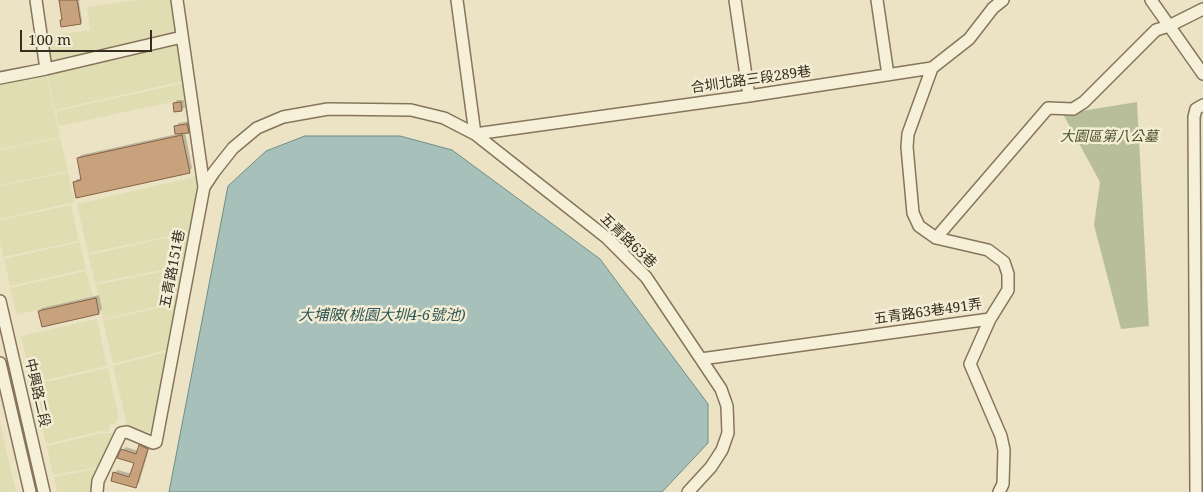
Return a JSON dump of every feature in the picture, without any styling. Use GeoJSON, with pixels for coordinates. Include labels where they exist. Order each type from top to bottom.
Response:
{"type":"FeatureCollection","features":[{"type":"Feature","properties":{"kind":"street"},"geometry":{"type":"LineString","coordinates":[[36,0],[46,69]]}},
{"type":"Feature","properties":{"kind":"street","name":"五青路151巷"},"geometry":{"type":"LineString","coordinates":[[97,492],[98,481],[121,433],[127,432],[153,443],[156,442],[204,187],[177,0]]}},
{"type":"Feature","properties":{"kind":"street"},"geometry":{"type":"LineString","coordinates":[[457,0],[475,134]]}},
{"type":"Feature","properties":{"kind":"street"},"geometry":{"type":"LineString","coordinates":[[735,0],[749,96]]}},
{"type":"Feature","properties":{"kind":"street"},"geometry":{"type":"LineString","coordinates":[[876,0],[888,75]]}},
{"type":"Feature","properties":{"kind":"street","name":"合圳北路三段289巷"},"geometry":{"type":"LineString","coordinates":[[475,134],[749,96],[932,68],[969,39],[993,8],[1004,0]]}},
{"type":"Feature","properties":{"kind":"street"},"geometry":{"type":"LineString","coordinates":[[1151,0],[1203,74]]}},
{"type":"Feature","properties":{"kind":"street"},"geometry":{"type":"LineString","coordinates":[[936,238],[1048,108],[1073,109],[1084,102],[1156,30],[1169,26],[1203,9]]}},
{"type":"Feature","properties":{"kind":"street"},"geometry":{"type":"LineString","coordinates":[[0,78],[182,37]]}},
{"type":"Feature","properties":{"kind":"street","name":"五青路63巷491弄"},"geometry":{"type":"LineString","coordinates":[[701,359],[990,319],[1008,290],[1008,274],[1004,262],[988,250],[936,238],[919,226],[912,213],[907,147],[908,134],[932,68]]}},
{"type":"Feature","properties":{"kind":"street"},"geometry":{"type":"LineString","coordinates":[[1196,492],[1194,117],[1196,110],[1203,105]]}},
{"type":"Feature","properties":{"kind":"street","name":"五青路63巷"},"geometry":{"type":"LineString","coordinates":[[204,187],[233,148],[257,128],[283,116],[328,109],[410,110],[444,118],[475,134],[607,238],[646,277],[721,389],[727,406],[728,433],[722,450],[711,467],[688,492]]}},
{"type":"Feature","properties":{"kind":"street","name":"中興路二段"},"geometry":{"type":"LineString","coordinates":[[0,301],[44,492]]}},
{"type":"Feature","properties":{"kind":"street"},"geometry":{"type":"LineString","coordinates":[[990,319],[970,364],[1001,436],[1004,450],[1003,484],[999,492]]}},
{"type":"Feature","properties":{"kind":"street"},"geometry":{"type":"LineString","coordinates":[[13,357],[0,361],[30,492]]}},
{"type":"Feature","properties":{"kind":"shaded area"},"geometry":{"type":"Polygon","coordinates":[[[137,0],[172,0],[177,34],[49,64],[45,37],[90,30],[87,7],[137,0]]]}},
{"type":"Feature","properties":{"kind":"shaded area"},"geometry":{"type":"Polygon","coordinates":[[[178,42],[184,81],[55,110],[47,73],[178,42]]]}},
{"type":"Feature","properties":{"kind":"shaded area"},"geometry":{"type":"Polygon","coordinates":[[[46,73],[60,137],[0,149],[0,82],[46,73]]]}},
{"type":"Feature","properties":{"kind":"shaded area"},"geometry":{"type":"Polygon","coordinates":[[[184,83],[186,99],[59,126],[56,111],[184,83]]]}},
{"type":"Feature","properties":{"kind":"shaded area"},"geometry":{"type":"Polygon","coordinates":[[[60,138],[68,171],[0,185],[0,150],[60,138]]]}},
{"type":"Feature","properties":{"kind":"shaded area"},"geometry":{"type":"Polygon","coordinates":[[[68,172],[75,202],[0,219],[0,186],[68,172]]]}},
{"type":"Feature","properties":{"kind":"shaded area"},"geometry":{"type":"Polygon","coordinates":[[[194,177],[197,178],[198,200],[190,232],[88,253],[77,204],[194,177]]]}},
{"type":"Feature","properties":{"kind":"shaded area"},"geometry":{"type":"Polygon","coordinates":[[[71,205],[79,241],[3,257],[0,242],[0,220],[71,205]]]}},
{"type":"Feature","properties":{"kind":"shaded area"},"geometry":{"type":"Polygon","coordinates":[[[189,233],[183,266],[95,283],[88,255],[189,233]]]}},
{"type":"Feature","properties":{"kind":"shaded area"},"geometry":{"type":"Polygon","coordinates":[[[80,242],[86,269],[10,286],[4,259],[80,242]]]}},
{"type":"Feature","properties":{"kind":"shaded area"},"geometry":{"type":"Polygon","coordinates":[[[183,267],[177,302],[103,319],[96,285],[183,267]]]}},
{"type":"Feature","properties":{"kind":"shaded area"},"geometry":{"type":"Polygon","coordinates":[[[86,271],[93,296],[17,315],[10,288],[86,271]]]}},
{"type":"Feature","properties":{"kind":"shaded area"},"geometry":{"type":"Polygon","coordinates":[[[177,304],[170,349],[113,364],[103,320],[177,304]]]}},
{"type":"Feature","properties":{"kind":"shaded area"},"geometry":{"type":"Polygon","coordinates":[[[97,319],[107,366],[32,383],[21,336],[97,319]]]}},
{"type":"Feature","properties":{"kind":"shaded area"},"geometry":{"type":"Polygon","coordinates":[[[169,351],[155,428],[149,432],[140,432],[127,425],[113,366],[169,351]]]}},
{"type":"Feature","properties":{"kind":"shaded area"},"geometry":{"type":"Polygon","coordinates":[[[108,368],[119,418],[116,423],[109,425],[109,432],[102,431],[46,444],[32,385],[108,368]]]}},
{"type":"Feature","properties":{"kind":"shaded area"},"geometry":{"type":"Polygon","coordinates":[[[0,423],[16,492],[0,492],[0,423]]]}},
{"type":"Feature","properties":{"kind":"shaded area"},"geometry":{"type":"Polygon","coordinates":[[[103,433],[115,434],[100,467],[53,475],[47,446],[103,433]]]}},
{"type":"Feature","properties":{"kind":"shaded area"},"geometry":{"type":"Polygon","coordinates":[[[100,468],[95,492],[57,492],[54,477],[100,468]]]}},
{"type":"Feature","properties":{"kind":"green space","name":"大園區第八公墓"},"geometry":{"type":"Polygon","coordinates":[[[1137,102],[1149,326],[1121,329],[1094,225],[1100,182],[1063,114],[1137,102]]]}},
{"type":"Feature","properties":{"kind":"water","name":"大埔陂(桃園大圳4-6號池)"},"geometry":{"type":"Polygon","coordinates":[[[305,136],[400,136],[452,150],[600,259],[708,404],[708,443],[662,492],[169,492],[228,186],[266,151],[305,136]]]}},
{"type":"Feature","properties":{"kind":"building"},"geometry":{"type":"Polygon","coordinates":[[[59,0],[77,0],[81,24],[61,27],[60,20],[62,20],[59,0]]]}},
{"type":"Feature","properties":{"kind":"building"},"geometry":{"type":"Polygon","coordinates":[[[181,102],[182,111],[174,112],[173,103],[181,102]]]}},
{"type":"Feature","properties":{"kind":"building"},"geometry":{"type":"Polygon","coordinates":[[[187,124],[189,133],[175,134],[174,126],[187,124]]]}},
{"type":"Feature","properties":{"kind":"building"},"geometry":{"type":"Polygon","coordinates":[[[182,135],[190,173],[76,198],[73,182],[81,180],[77,158],[182,135]]]}},
{"type":"Feature","properties":{"kind":"building"},"geometry":{"type":"Polygon","coordinates":[[[96,298],[99,314],[42,327],[38,311],[96,298]]]}},
{"type":"Feature","properties":{"kind":"building"},"geometry":{"type":"Polygon","coordinates":[[[139,445],[148,449],[136,488],[111,481],[113,472],[129,477],[134,463],[117,458],[121,449],[136,454],[139,445]]]}}]}
